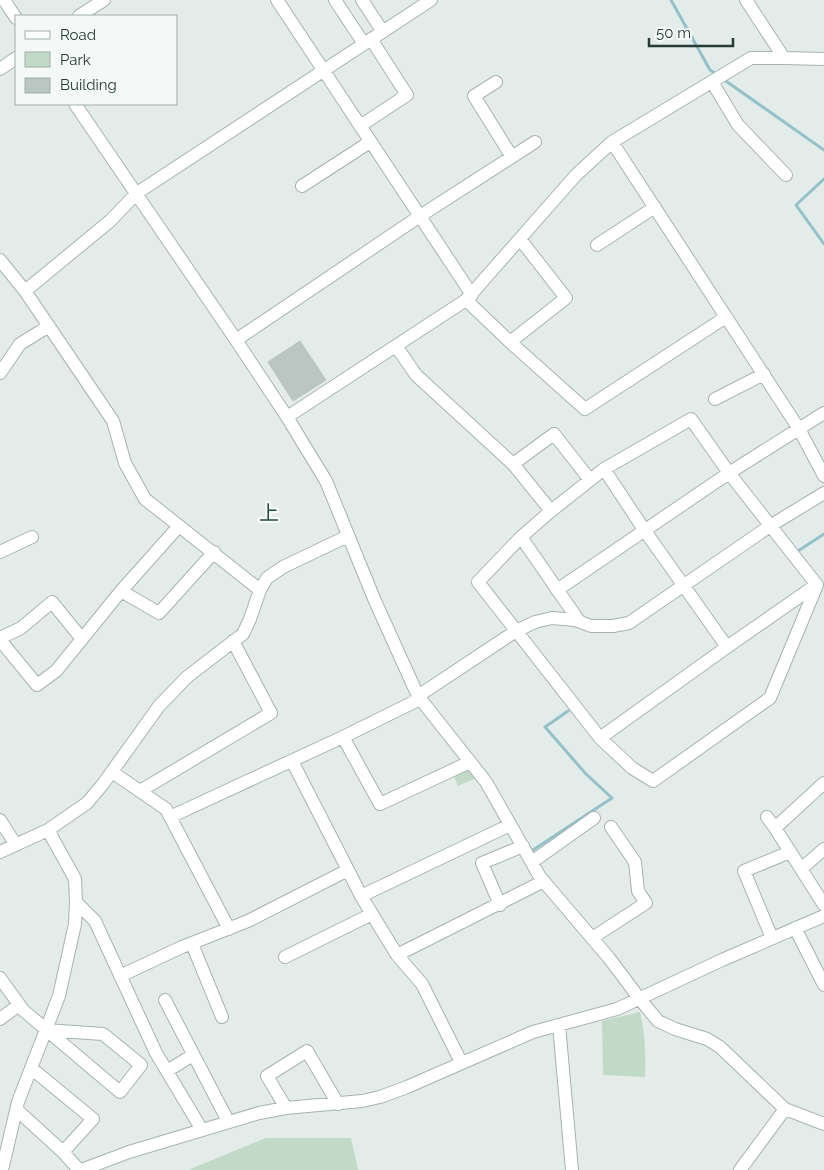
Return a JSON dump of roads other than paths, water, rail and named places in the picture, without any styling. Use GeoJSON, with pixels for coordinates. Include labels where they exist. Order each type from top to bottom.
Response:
{"type":"FeatureCollection","features":[{"type":"Feature","properties":{"kind":"street"},"geometry":{"type":"LineString","coordinates":[[4,0],[15,16]]}},
{"type":"Feature","properties":{"kind":"street"},"geometry":{"type":"LineString","coordinates":[[84,15],[104,0]]}},
{"type":"Feature","properties":{"kind":"street"},"geometry":{"type":"LineString","coordinates":[[277,0],[420,216],[469,297],[510,342],[586,409],[726,317]]}},
{"type":"Feature","properties":{"kind":"street"},"geometry":{"type":"LineString","coordinates":[[335,0],[407,95],[360,126]]}},
{"type":"Feature","properties":{"kind":"street"},"geometry":{"type":"LineString","coordinates":[[362,0],[383,32]]}},
{"type":"Feature","properties":{"kind":"street"},"geometry":{"type":"LineString","coordinates":[[25,291],[110,222],[137,193],[431,0]]}},
{"type":"Feature","properties":{"kind":"street"},"geometry":{"type":"LineString","coordinates":[[746,0],[784,58]]}},
{"type":"Feature","properties":{"kind":"street"},"geometry":{"type":"LineString","coordinates":[[287,417],[469,297],[576,175],[612,142],[750,58],[824,60]]}},
{"type":"Feature","properties":{"kind":"street"},"geometry":{"type":"LineString","coordinates":[[0,69],[15,59]]}},
{"type":"Feature","properties":{"kind":"street"},"geometry":{"type":"LineString","coordinates":[[496,82],[474,96],[512,156]]}},
{"type":"Feature","properties":{"kind":"street"},"geometry":{"type":"LineString","coordinates":[[712,82],[738,125],[786,175]]}},
{"type":"Feature","properties":{"kind":"street"},"geometry":{"type":"LineString","coordinates":[[76,105],[236,340],[326,480],[378,607],[419,698],[486,782],[544,881],[609,958],[658,1021],[675,1029],[707,1039],[720,1047],[785,1109],[824,1124]]}},
{"type":"Feature","properties":{"kind":"street"},"geometry":{"type":"LineString","coordinates":[[302,186],[370,142]]}},
{"type":"Feature","properties":{"kind":"street"},"geometry":{"type":"LineString","coordinates":[[236,340],[420,216],[535,142]]}},
{"type":"Feature","properties":{"kind":"street"},"geometry":{"type":"LineString","coordinates":[[612,142],[799,429],[824,476]]}},
{"type":"Feature","properties":{"kind":"street"},"geometry":{"type":"LineString","coordinates":[[597,245],[655,207]]}},
{"type":"Feature","properties":{"kind":"street"},"geometry":{"type":"LineString","coordinates":[[510,342],[566,298],[520,239]]}},
{"type":"Feature","properties":{"kind":"street"},"geometry":{"type":"LineString","coordinates":[[0,260],[25,291],[112,421],[125,463],[145,499],[260,590]]}},
{"type":"Feature","properties":{"kind":"street"},"geometry":{"type":"LineString","coordinates":[[0,373],[20,344],[49,326]]}},
{"type":"Feature","properties":{"kind":"street"},"geometry":{"type":"LineString","coordinates":[[396,346],[416,375],[513,464],[551,511]]}},
{"type":"Feature","properties":{"kind":"street"},"geometry":{"type":"LineString","coordinates":[[715,399],[764,374]]}},
{"type":"Feature","properties":{"kind":"street"},"geometry":{"type":"LineString","coordinates":[[557,590],[729,473],[824,413]]}},
{"type":"Feature","properties":{"kind":"street"},"geometry":{"type":"LineString","coordinates":[[691,418],[729,473],[817,585],[770,698],[653,781],[632,768],[600,738],[478,582],[520,537],[604,469],[691,418]]}},
{"type":"Feature","properties":{"kind":"street"},"geometry":{"type":"LineString","coordinates":[[513,464],[554,434],[590,480]]}},
{"type":"Feature","properties":{"kind":"street"},"geometry":{"type":"LineString","coordinates":[[604,469],[727,648]]}},
{"type":"Feature","properties":{"kind":"street"},"geometry":{"type":"LineString","coordinates":[[170,817],[343,738],[419,698],[516,631],[534,622],[552,618],[575,620],[592,626],[613,626],[629,623],[770,526],[824,493]]}},
{"type":"Feature","properties":{"kind":"street"},"geometry":{"type":"LineString","coordinates":[[82,639],[52,602],[21,628],[0,639],[37,685],[56,671],[82,639],[121,591],[179,526]]}},
{"type":"Feature","properties":{"kind":"street"},"geometry":{"type":"LineString","coordinates":[[0,852],[48,830],[87,803],[112,772],[159,706],[187,677],[242,634],[250,619],[260,590],[267,578],[283,567],[348,536]]}},
{"type":"Feature","properties":{"kind":"street"},"geometry":{"type":"LineString","coordinates":[[0,552],[32,537]]}},
{"type":"Feature","properties":{"kind":"street"},"geometry":{"type":"LineString","coordinates":[[520,537],[579,621]]}},
{"type":"Feature","properties":{"kind":"street"},"geometry":{"type":"LineString","coordinates":[[121,591],[158,612],[214,552]]}},
{"type":"Feature","properties":{"kind":"street"},"geometry":{"type":"LineString","coordinates":[[600,738],[817,585]]}},
{"type":"Feature","properties":{"kind":"street"},"geometry":{"type":"LineString","coordinates":[[140,791],[271,714],[233,642]]}},
{"type":"Feature","properties":{"kind":"street"},"geometry":{"type":"LineString","coordinates":[[343,738],[380,804],[470,762]]}},
{"type":"Feature","properties":{"kind":"street"},"geometry":{"type":"LineString","coordinates":[[292,761],[361,896],[397,955],[422,984],[461,1062]]}},
{"type":"Feature","properties":{"kind":"street"},"geometry":{"type":"LineString","coordinates":[[112,772],[166,809],[229,928]]}},
{"type":"Feature","properties":{"kind":"street"},"geometry":{"type":"LineString","coordinates":[[775,828],[824,783]]}},
{"type":"Feature","properties":{"kind":"street"},"geometry":{"type":"LineString","coordinates":[[767,817],[824,904]]}},
{"type":"Feature","properties":{"kind":"street"},"geometry":{"type":"LineString","coordinates":[[532,862],[594,818]]}},
{"type":"Feature","properties":{"kind":"street"},"geometry":{"type":"LineString","coordinates":[[0,820],[16,845]]}},
{"type":"Feature","properties":{"kind":"street"},"geometry":{"type":"LineString","coordinates":[[361,896],[510,825]]}},
{"type":"Feature","properties":{"kind":"street"},"geometry":{"type":"LineString","coordinates":[[592,938],[646,903],[638,890],[635,862],[612,827]]}},
{"type":"Feature","properties":{"kind":"street"},"geometry":{"type":"LineString","coordinates":[[2,1170],[3,1154],[18,1102],[59,996],[75,924],[75,879],[48,830]]}},
{"type":"Feature","properties":{"kind":"street"},"geometry":{"type":"LineString","coordinates":[[500,904],[482,864],[523,846]]}},
{"type":"Feature","properties":{"kind":"street"},"geometry":{"type":"LineString","coordinates":[[801,869],[824,849]]}},
{"type":"Feature","properties":{"kind":"street"},"geometry":{"type":"LineString","coordinates":[[772,938],[744,871],[790,852]]}},
{"type":"Feature","properties":{"kind":"street"},"geometry":{"type":"LineString","coordinates":[[120,976],[248,921],[348,870]]}},
{"type":"Feature","properties":{"kind":"street"},"geometry":{"type":"LineString","coordinates":[[397,955],[544,881]]}},
{"type":"Feature","properties":{"kind":"street"},"geometry":{"type":"LineString","coordinates":[[76,902],[95,921],[156,1053],[202,1130]]}},
{"type":"Feature","properties":{"kind":"street"},"geometry":{"type":"LineString","coordinates":[[285,957],[372,914]]}},
{"type":"Feature","properties":{"kind":"street"},"geometry":{"type":"LineString","coordinates":[[17,1110],[80,1170],[107,1166],[129,1152],[258,1113],[286,1108],[362,1101],[380,1097],[532,1032],[617,1009],[824,916]]}},
{"type":"Feature","properties":{"kind":"street"},"geometry":{"type":"LineString","coordinates":[[794,928],[824,985]]}},
{"type":"Feature","properties":{"kind":"street"},"geometry":{"type":"LineString","coordinates":[[192,944],[222,1017]]}},
{"type":"Feature","properties":{"kind":"street"},"geometry":{"type":"LineString","coordinates":[[0,978],[22,1010],[120,1092],[141,1065],[103,1034],[46,1030]]}},
{"type":"Feature","properties":{"kind":"street"},"geometry":{"type":"LineString","coordinates":[[164,1000],[228,1121]]}},
{"type":"Feature","properties":{"kind":"street"},"geometry":{"type":"LineString","coordinates":[[0,1019],[19,1005]]}},
{"type":"Feature","properties":{"kind":"street"},"geometry":{"type":"LineString","coordinates":[[559,1025],[572,1170]]}},
{"type":"Feature","properties":{"kind":"street"},"geometry":{"type":"LineString","coordinates":[[286,1108],[268,1076],[307,1051],[338,1104]]}},
{"type":"Feature","properties":{"kind":"street"},"geometry":{"type":"LineString","coordinates":[[167,1071],[193,1055]]}},
{"type":"Feature","properties":{"kind":"street"},"geometry":{"type":"LineString","coordinates":[[31,1068],[93,1119],[63,1152]]}},
{"type":"Feature","properties":{"kind":"street"},"geometry":{"type":"LineString","coordinates":[[740,1170],[785,1109]]}},
{"type":"Feature","properties":{"kind":"waterway"},"geometry":{"type":"LineString","coordinates":[[671,0],[710,70],[718,75]]}},
{"type":"Feature","properties":{"kind":"waterway"},"geometry":{"type":"LineString","coordinates":[[723,79],[824,150]]}},
{"type":"Feature","properties":{"kind":"waterway"},"geometry":{"type":"LineString","coordinates":[[824,179],[796,205],[824,244]]}},
{"type":"Feature","properties":{"kind":"waterway"},"geometry":{"type":"LineString","coordinates":[[795,553],[824,534]]}},
{"type":"Feature","properties":{"kind":"waterway"},"geometry":{"type":"LineString","coordinates":[[530,852],[612,798],[586,774],[545,727],[568,711]]}},
{"type":"Feature","properties":{"kind":"district","name":"上"},"geometry":{"type":"Point","coordinates":[269,513]}}]}
